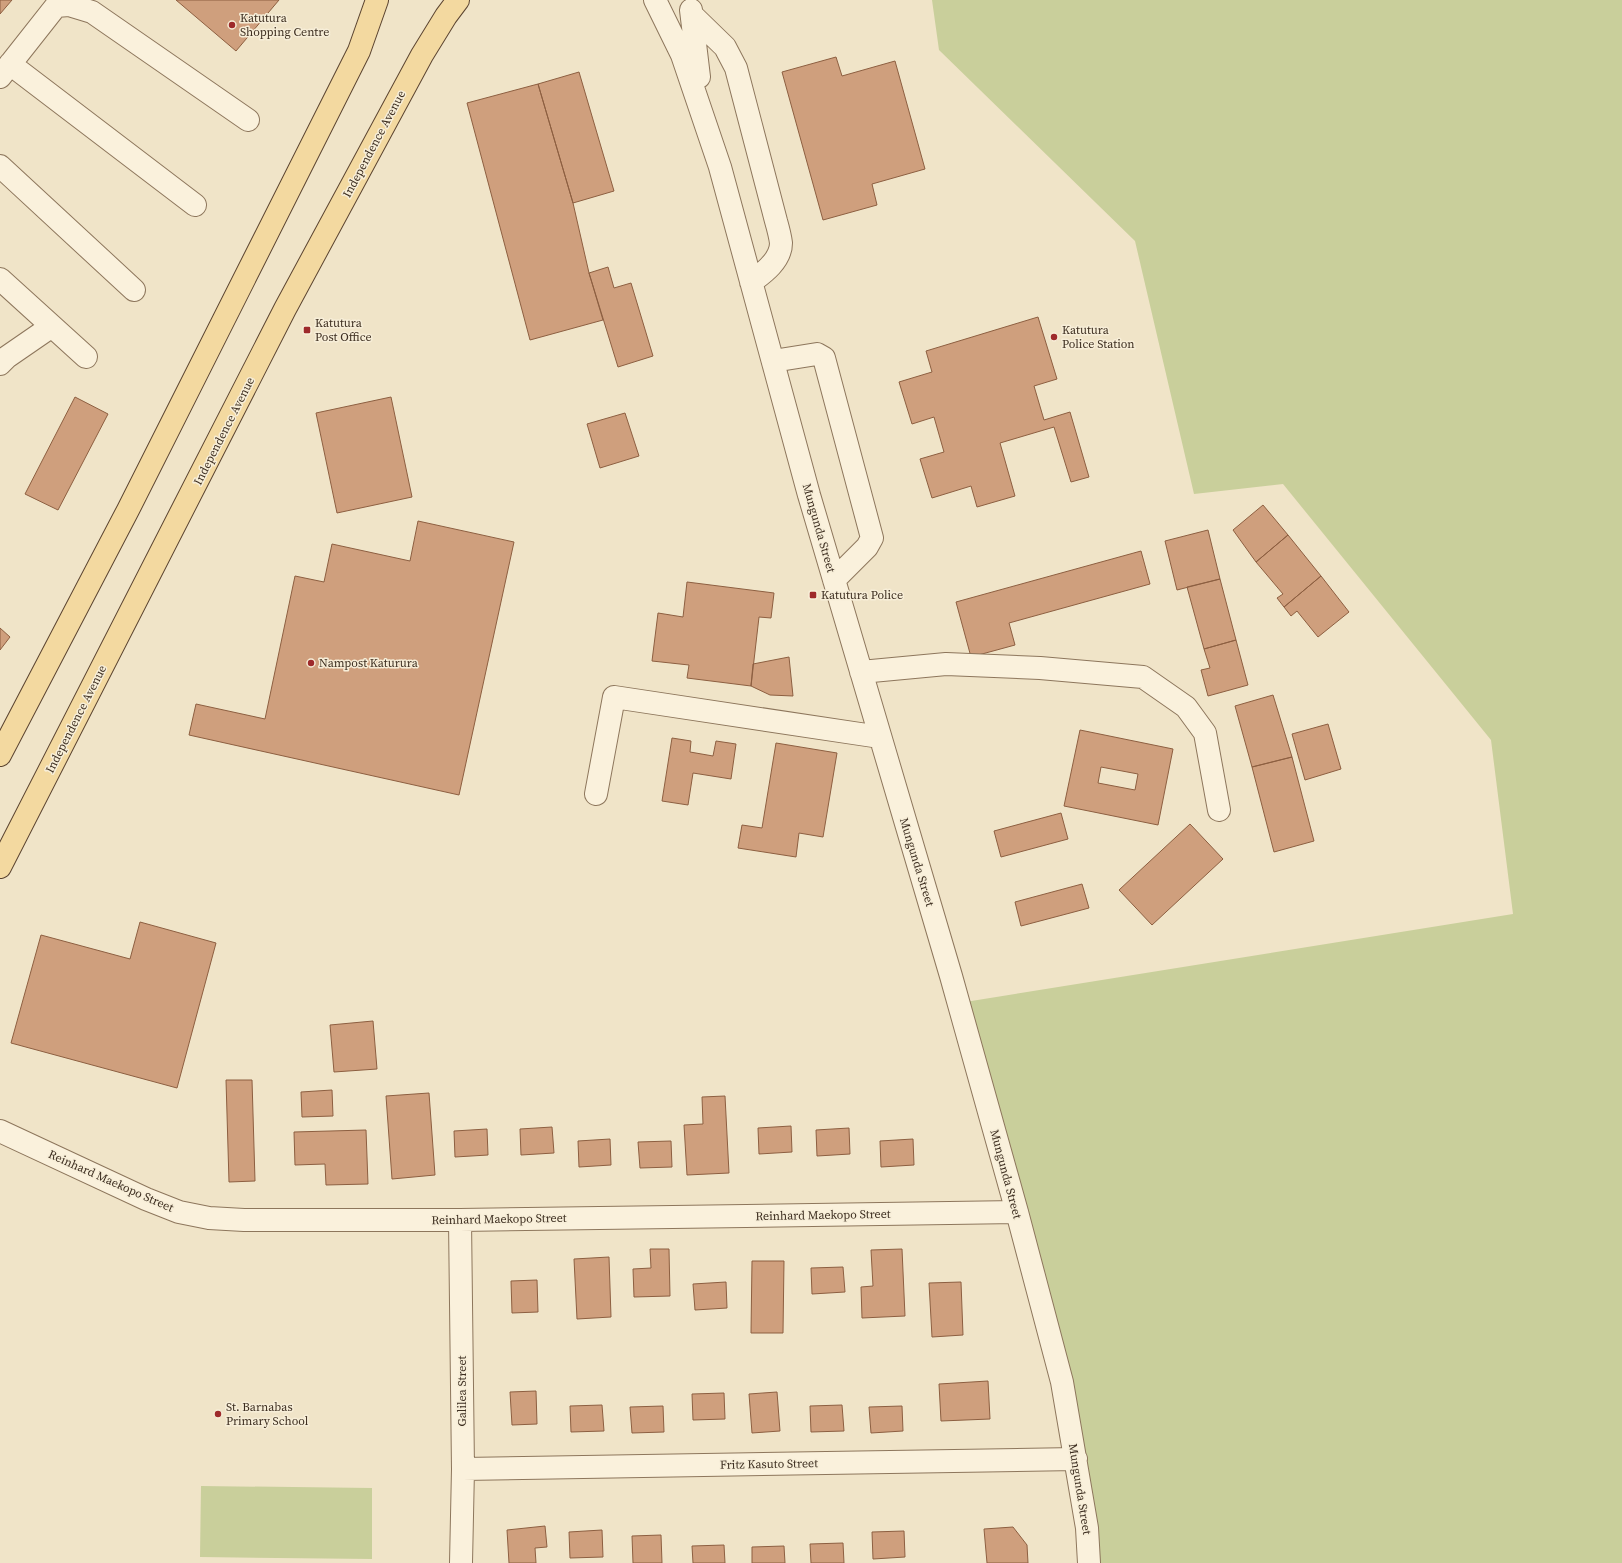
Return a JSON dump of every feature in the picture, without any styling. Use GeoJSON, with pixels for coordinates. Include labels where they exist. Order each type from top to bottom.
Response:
{"type":"FeatureCollection","features":[{"type":"Feature","properties":{"kind":"main road"},"geometry":{"type":"LineString","coordinates":[[0,755],[128,510],[359,51],[377,0]]}},
{"type":"Feature","properties":{"kind":"main road","name":"Independence Avenue"},"geometry":{"type":"LineString","coordinates":[[0,867],[285,309],[419,61],[446,16],[458,0]]}},
{"type":"Feature","properties":{"kind":"street"},"geometry":{"type":"LineString","coordinates":[[655,0],[682,55],[703,116]]}},
{"type":"Feature","properties":{"kind":"street"},"geometry":{"type":"LineString","coordinates":[[195,205],[5,71],[56,6],[69,5],[92,12],[248,120]]}},
{"type":"Feature","properties":{"kind":"street"},"geometry":{"type":"LineString","coordinates":[[691,8],[703,116]]}},
{"type":"Feature","properties":{"kind":"street"},"geometry":{"type":"LineString","coordinates":[[691,8],[725,47],[736,68],[776,221],[781,244],[777,257],[766,271],[751,282]]}},
{"type":"Feature","properties":{"kind":"street","name":"Mungunda Street"},"geometry":{"type":"LineString","coordinates":[[703,116],[720,167],[834,580],[951,976],[1017,1212],[1062,1382],[1087,1528],[1089,1563]]}},
{"type":"Feature","properties":{"kind":"street"},"geometry":{"type":"LineString","coordinates":[[0,166],[134,290]]}},
{"type":"Feature","properties":{"kind":"street"},"geometry":{"type":"LineString","coordinates":[[0,279],[86,357]]}},
{"type":"Feature","properties":{"kind":"street"},"geometry":{"type":"LineString","coordinates":[[0,364],[7,357],[52,326]]}},
{"type":"Feature","properties":{"kind":"street"},"geometry":{"type":"LineString","coordinates":[[773,361],[817,354],[824,358],[872,538],[867,547],[834,580]]}},
{"type":"Feature","properties":{"kind":"street"},"geometry":{"type":"LineString","coordinates":[[861,672],[946,664],[1040,668],[1143,677],[1186,707],[1205,733],[1220,810]]}},
{"type":"Feature","properties":{"kind":"street"},"geometry":{"type":"LineString","coordinates":[[596,794],[614,696],[880,737]]}},
{"type":"Feature","properties":{"kind":"street","name":"Reinhard Maekopo Street"},"geometry":{"type":"LineString","coordinates":[[0,1131],[146,1199],[179,1212],[209,1218],[265,1220],[460,1220],[1017,1212]]}},
{"type":"Feature","properties":{"kind":"street","name":"Galilea Street"},"geometry":{"type":"LineString","coordinates":[[460,1220],[462,1563]]}},
{"type":"Feature","properties":{"kind":"street","name":"Fritz Kasuto Street"},"geometry":{"type":"LineString","coordinates":[[462,1468],[1076,1458]]}},
{"type":"Feature","properties":{"kind":"green space"},"geometry":{"type":"Polygon","coordinates":[[[932,0],[1622,0],[1622,1563],[1089,1563],[1087,1528],[959,1003],[1513,914],[1491,740],[1283,484],[1194,494],[1135,241],[939,50],[932,0]]]}},
{"type":"Feature","properties":{"kind":"green space"},"geometry":{"type":"Polygon","coordinates":[[[201,1486],[372,1488],[372,1559],[200,1557],[201,1486]]]}},
{"type":"Feature","properties":{"kind":"building"},"geometry":{"type":"Polygon","coordinates":[[[0,0],[12,0],[0,14],[0,0]]]}},
{"type":"Feature","properties":{"kind":"building","name":"Katutura Shopping Centre"},"geometry":{"type":"Polygon","coordinates":[[[176,0],[279,0],[236,51],[176,0]]]}},
{"type":"Feature","properties":{"kind":"building"},"geometry":{"type":"Polygon","coordinates":[[[836,57],[842,76],[895,61],[925,169],[872,184],[877,205],[823,220],[782,72],[836,57]]]}},
{"type":"Feature","properties":{"kind":"building"},"geometry":{"type":"Polygon","coordinates":[[[579,72],[614,191],[573,203],[538,84],[579,72]]]}},
{"type":"Feature","properties":{"kind":"building"},"geometry":{"type":"Polygon","coordinates":[[[538,84],[573,203],[589,273],[603,320],[530,340],[467,103],[538,84]]]}},
{"type":"Feature","properties":{"kind":"building"},"geometry":{"type":"Polygon","coordinates":[[[608,267],[614,288],[631,283],[653,356],[618,367],[589,273],[608,267]]]}},
{"type":"Feature","properties":{"kind":"building"},"geometry":{"type":"Polygon","coordinates":[[[1038,317],[1057,379],[1034,386],[1044,420],[1070,412],[1089,477],[1071,482],[1054,427],[1000,443],[1015,496],[977,507],[971,486],[932,498],[920,459],[944,452],[934,417],[912,424],[899,382],[932,372],[926,351],[1038,317]]]}},
{"type":"Feature","properties":{"kind":"building"},"geometry":{"type":"Polygon","coordinates":[[[75,397],[108,414],[58,510],[25,494],[75,397]]]}},
{"type":"Feature","properties":{"kind":"building"},"geometry":{"type":"Polygon","coordinates":[[[391,397],[412,497],[337,513],[316,413],[391,397]]]}},
{"type":"Feature","properties":{"kind":"building"},"geometry":{"type":"Polygon","coordinates":[[[625,413],[639,456],[600,468],[587,424],[625,413]]]}},
{"type":"Feature","properties":{"kind":"building"},"geometry":{"type":"Polygon","coordinates":[[[1263,505],[1288,535],[1256,562],[1233,530],[1263,505]]]}},
{"type":"Feature","properties":{"kind":"building"},"geometry":{"type":"Polygon","coordinates":[[[418,521],[514,542],[459,795],[189,735],[196,704],[265,719],[295,576],[324,582],[332,544],[410,561],[418,521]]]}},
{"type":"Feature","properties":{"kind":"building"},"geometry":{"type":"Polygon","coordinates":[[[1208,530],[1220,579],[1177,590],[1165,541],[1208,530]]]}},
{"type":"Feature","properties":{"kind":"building"},"geometry":{"type":"Polygon","coordinates":[[[1288,535],[1321,576],[1284,607],[1277,598],[1283,594],[1256,562],[1288,535]]]}},
{"type":"Feature","properties":{"kind":"building"},"geometry":{"type":"Polygon","coordinates":[[[1141,551],[1150,584],[1009,623],[1015,645],[971,657],[956,602],[1141,551]]]}},
{"type":"Feature","properties":{"kind":"building"},"geometry":{"type":"Polygon","coordinates":[[[1321,576],[1349,612],[1318,637],[1297,611],[1291,616],[1284,607],[1321,576]]]}},
{"type":"Feature","properties":{"kind":"building"},"geometry":{"type":"Polygon","coordinates":[[[1220,579],[1236,640],[1204,649],[1187,587],[1220,579]]]}},
{"type":"Feature","properties":{"kind":"building"},"geometry":{"type":"Polygon","coordinates":[[[687,582],[774,593],[771,618],[759,617],[751,686],[687,678],[689,665],[652,661],[658,613],[683,617],[687,582]]]}},
{"type":"Feature","properties":{"kind":"building"},"geometry":{"type":"Polygon","coordinates":[[[0,628],[10,637],[0,650],[0,628]]]}},
{"type":"Feature","properties":{"kind":"building"},"geometry":{"type":"Polygon","coordinates":[[[1236,640],[1248,685],[1208,696],[1201,670],[1210,668],[1204,649],[1236,640]]]}},
{"type":"Feature","properties":{"kind":"building"},"geometry":{"type":"Polygon","coordinates":[[[789,657],[793,696],[770,695],[751,686],[753,664],[789,657]]]}},
{"type":"Feature","properties":{"kind":"building"},"geometry":{"type":"Polygon","coordinates":[[[1273,695],[1292,757],[1252,767],[1235,706],[1273,695]]]}},
{"type":"Feature","properties":{"kind":"building"},"geometry":{"type":"Polygon","coordinates":[[[1328,724],[1341,769],[1305,780],[1292,734],[1328,724]]]}},
{"type":"Feature","properties":{"kind":"building"},"geometry":{"type":"Polygon","coordinates":[[[1080,730],[1173,749],[1158,825],[1064,806],[1080,730]],[[1101,767],[1098,783],[1135,790],[1138,774],[1101,767]]]}},
{"type":"Feature","properties":{"kind":"building"},"geometry":{"type":"Polygon","coordinates":[[[672,738],[691,741],[690,752],[713,756],[716,741],[736,744],[731,779],[693,773],[688,805],[662,801],[672,738]]]}},
{"type":"Feature","properties":{"kind":"building"},"geometry":{"type":"Polygon","coordinates":[[[776,743],[837,753],[823,837],[799,833],[796,857],[738,848],[742,825],[762,828],[776,743]]]}},
{"type":"Feature","properties":{"kind":"building"},"geometry":{"type":"Polygon","coordinates":[[[1292,757],[1314,841],[1274,852],[1252,767],[1292,757]]]}},
{"type":"Feature","properties":{"kind":"building"},"geometry":{"type":"Polygon","coordinates":[[[1061,813],[1068,839],[1001,857],[994,831],[1061,813]]]}},
{"type":"Feature","properties":{"kind":"building"},"geometry":{"type":"Polygon","coordinates":[[[1190,824],[1223,859],[1152,925],[1119,890],[1190,824]]]}},
{"type":"Feature","properties":{"kind":"building"},"geometry":{"type":"Polygon","coordinates":[[[1082,884],[1089,908],[1021,926],[1015,902],[1082,884]]]}},
{"type":"Feature","properties":{"kind":"building"},"geometry":{"type":"Polygon","coordinates":[[[140,922],[216,943],[177,1088],[11,1043],[41,935],[130,959],[140,922]]]}},
{"type":"Feature","properties":{"kind":"building"},"geometry":{"type":"Polygon","coordinates":[[[373,1021],[377,1069],[334,1072],[330,1025],[373,1021]]]}},
{"type":"Feature","properties":{"kind":"building"},"geometry":{"type":"Polygon","coordinates":[[[226,1080],[252,1080],[255,1181],[229,1182],[226,1080]]]}},
{"type":"Feature","properties":{"kind":"building"},"geometry":{"type":"Polygon","coordinates":[[[332,1090],[333,1116],[302,1117],[301,1092],[332,1090]]]}},
{"type":"Feature","properties":{"kind":"building"},"geometry":{"type":"Polygon","coordinates":[[[429,1093],[435,1175],[392,1179],[386,1096],[429,1093]]]}},
{"type":"Feature","properties":{"kind":"building"},"geometry":{"type":"Polygon","coordinates":[[[725,1096],[729,1173],[687,1175],[684,1125],[703,1124],[702,1097],[725,1096]]]}},
{"type":"Feature","properties":{"kind":"building"},"geometry":{"type":"Polygon","coordinates":[[[791,1126],[792,1152],[759,1154],[758,1128],[791,1126]]]}},
{"type":"Feature","properties":{"kind":"building"},"geometry":{"type":"Polygon","coordinates":[[[552,1127],[554,1153],[521,1155],[520,1129],[552,1127]]]}},
{"type":"Feature","properties":{"kind":"building"},"geometry":{"type":"Polygon","coordinates":[[[849,1128],[850,1154],[817,1156],[816,1130],[849,1128]]]}},
{"type":"Feature","properties":{"kind":"building"},"geometry":{"type":"Polygon","coordinates":[[[487,1129],[488,1155],[455,1157],[454,1131],[487,1129]]]}},
{"type":"Feature","properties":{"kind":"building"},"geometry":{"type":"Polygon","coordinates":[[[366,1130],[368,1184],[326,1185],[325,1164],[295,1165],[294,1132],[366,1130]]]}},
{"type":"Feature","properties":{"kind":"building"},"geometry":{"type":"Polygon","coordinates":[[[610,1139],[611,1165],[579,1167],[578,1141],[610,1139]]]}},
{"type":"Feature","properties":{"kind":"building"},"geometry":{"type":"Polygon","coordinates":[[[913,1139],[914,1165],[881,1167],[880,1141],[913,1139]]]}},
{"type":"Feature","properties":{"kind":"building"},"geometry":{"type":"Polygon","coordinates":[[[671,1141],[672,1167],[640,1168],[638,1142],[671,1141]]]}},
{"type":"Feature","properties":{"kind":"building"},"geometry":{"type":"Polygon","coordinates":[[[650,1249],[669,1249],[670,1296],[634,1297],[633,1269],[651,1268],[650,1249]]]}},
{"type":"Feature","properties":{"kind":"building"},"geometry":{"type":"Polygon","coordinates":[[[902,1249],[905,1316],[862,1318],[861,1287],[873,1286],[871,1250],[902,1249]]]}},
{"type":"Feature","properties":{"kind":"building"},"geometry":{"type":"Polygon","coordinates":[[[609,1257],[611,1317],[577,1319],[574,1259],[609,1257]]]}},
{"type":"Feature","properties":{"kind":"building"},"geometry":{"type":"Polygon","coordinates":[[[752,1261],[784,1261],[783,1333],[751,1333],[752,1261]]]}},
{"type":"Feature","properties":{"kind":"building"},"geometry":{"type":"Polygon","coordinates":[[[843,1267],[845,1292],[812,1294],[811,1268],[843,1267]]]}},
{"type":"Feature","properties":{"kind":"building"},"geometry":{"type":"Polygon","coordinates":[[[537,1280],[538,1312],[512,1313],[511,1281],[537,1280]]]}},
{"type":"Feature","properties":{"kind":"building"},"geometry":{"type":"Polygon","coordinates":[[[726,1282],[727,1308],[695,1310],[693,1284],[726,1282]]]}},
{"type":"Feature","properties":{"kind":"building"},"geometry":{"type":"Polygon","coordinates":[[[961,1282],[963,1335],[932,1337],[929,1283],[961,1282]]]}},
{"type":"Feature","properties":{"kind":"building"},"geometry":{"type":"Polygon","coordinates":[[[988,1381],[990,1419],[941,1421],[939,1384],[988,1381]]]}},
{"type":"Feature","properties":{"kind":"building"},"geometry":{"type":"Polygon","coordinates":[[[536,1391],[537,1424],[512,1425],[510,1392],[536,1391]]]}},
{"type":"Feature","properties":{"kind":"building"},"geometry":{"type":"Polygon","coordinates":[[[777,1392],[780,1431],[752,1433],[749,1394],[777,1392]]]}},
{"type":"Feature","properties":{"kind":"building"},"geometry":{"type":"Polygon","coordinates":[[[724,1393],[725,1419],[693,1420],[692,1394],[724,1393]]]}},
{"type":"Feature","properties":{"kind":"building"},"geometry":{"type":"Polygon","coordinates":[[[602,1405],[604,1431],[571,1432],[570,1406],[602,1405]]]}},
{"type":"Feature","properties":{"kind":"building"},"geometry":{"type":"Polygon","coordinates":[[[842,1405],[844,1431],[811,1432],[810,1406],[842,1405]]]}},
{"type":"Feature","properties":{"kind":"building"},"geometry":{"type":"Polygon","coordinates":[[[663,1406],[664,1432],[632,1433],[630,1407],[663,1406]]]}},
{"type":"Feature","properties":{"kind":"building"},"geometry":{"type":"Polygon","coordinates":[[[902,1406],[903,1431],[871,1433],[869,1407],[902,1406]]]}},
{"type":"Feature","properties":{"kind":"building"},"geometry":{"type":"Polygon","coordinates":[[[545,1526],[547,1547],[535,1548],[536,1563],[509,1563],[507,1530],[545,1526]]]}},
{"type":"Feature","properties":{"kind":"building"},"geometry":{"type":"Polygon","coordinates":[[[1013,1527],[1027,1545],[1028,1563],[987,1563],[984,1529],[1013,1527]]]}},
{"type":"Feature","properties":{"kind":"building"},"geometry":{"type":"Polygon","coordinates":[[[602,1530],[603,1557],[570,1558],[569,1532],[602,1530]]]}},
{"type":"Feature","properties":{"kind":"building"},"geometry":{"type":"Polygon","coordinates":[[[904,1531],[905,1557],[873,1559],[872,1532],[904,1531]]]}},
{"type":"Feature","properties":{"kind":"building"},"geometry":{"type":"Polygon","coordinates":[[[661,1535],[662,1563],[633,1563],[632,1536],[661,1535]]]}},
{"type":"Feature","properties":{"kind":"building"},"geometry":{"type":"Polygon","coordinates":[[[843,1543],[844,1563],[811,1563],[810,1544],[843,1543]]]}},
{"type":"Feature","properties":{"kind":"building"},"geometry":{"type":"Polygon","coordinates":[[[724,1545],[725,1563],[693,1563],[692,1546],[724,1545]]]}},
{"type":"Feature","properties":{"kind":"building"},"geometry":{"type":"Polygon","coordinates":[[[784,1546],[785,1563],[752,1563],[752,1547],[784,1546]]]}},
{"type":"Feature","properties":{"kind":"place","name":"Katutura Shopping Centre"},"geometry":{"type":"Point","coordinates":[232,25]}},
{"type":"Feature","properties":{"kind":"place","name":"Katutura Post Office"},"geometry":{"type":"Point","coordinates":[307,330]}},
{"type":"Feature","properties":{"kind":"place","name":"Katutura Police Station"},"geometry":{"type":"Point","coordinates":[1054,337]}},
{"type":"Feature","properties":{"kind":"place","name":"Katutura Police"},"geometry":{"type":"Point","coordinates":[813,595]}},
{"type":"Feature","properties":{"kind":"place","name":"Nampost Katurura"},"geometry":{"type":"Point","coordinates":[311,663]}},
{"type":"Feature","properties":{"kind":"place","name":"St. Barnabas Primary School"},"geometry":{"type":"Point","coordinates":[218,1414]}}]}
